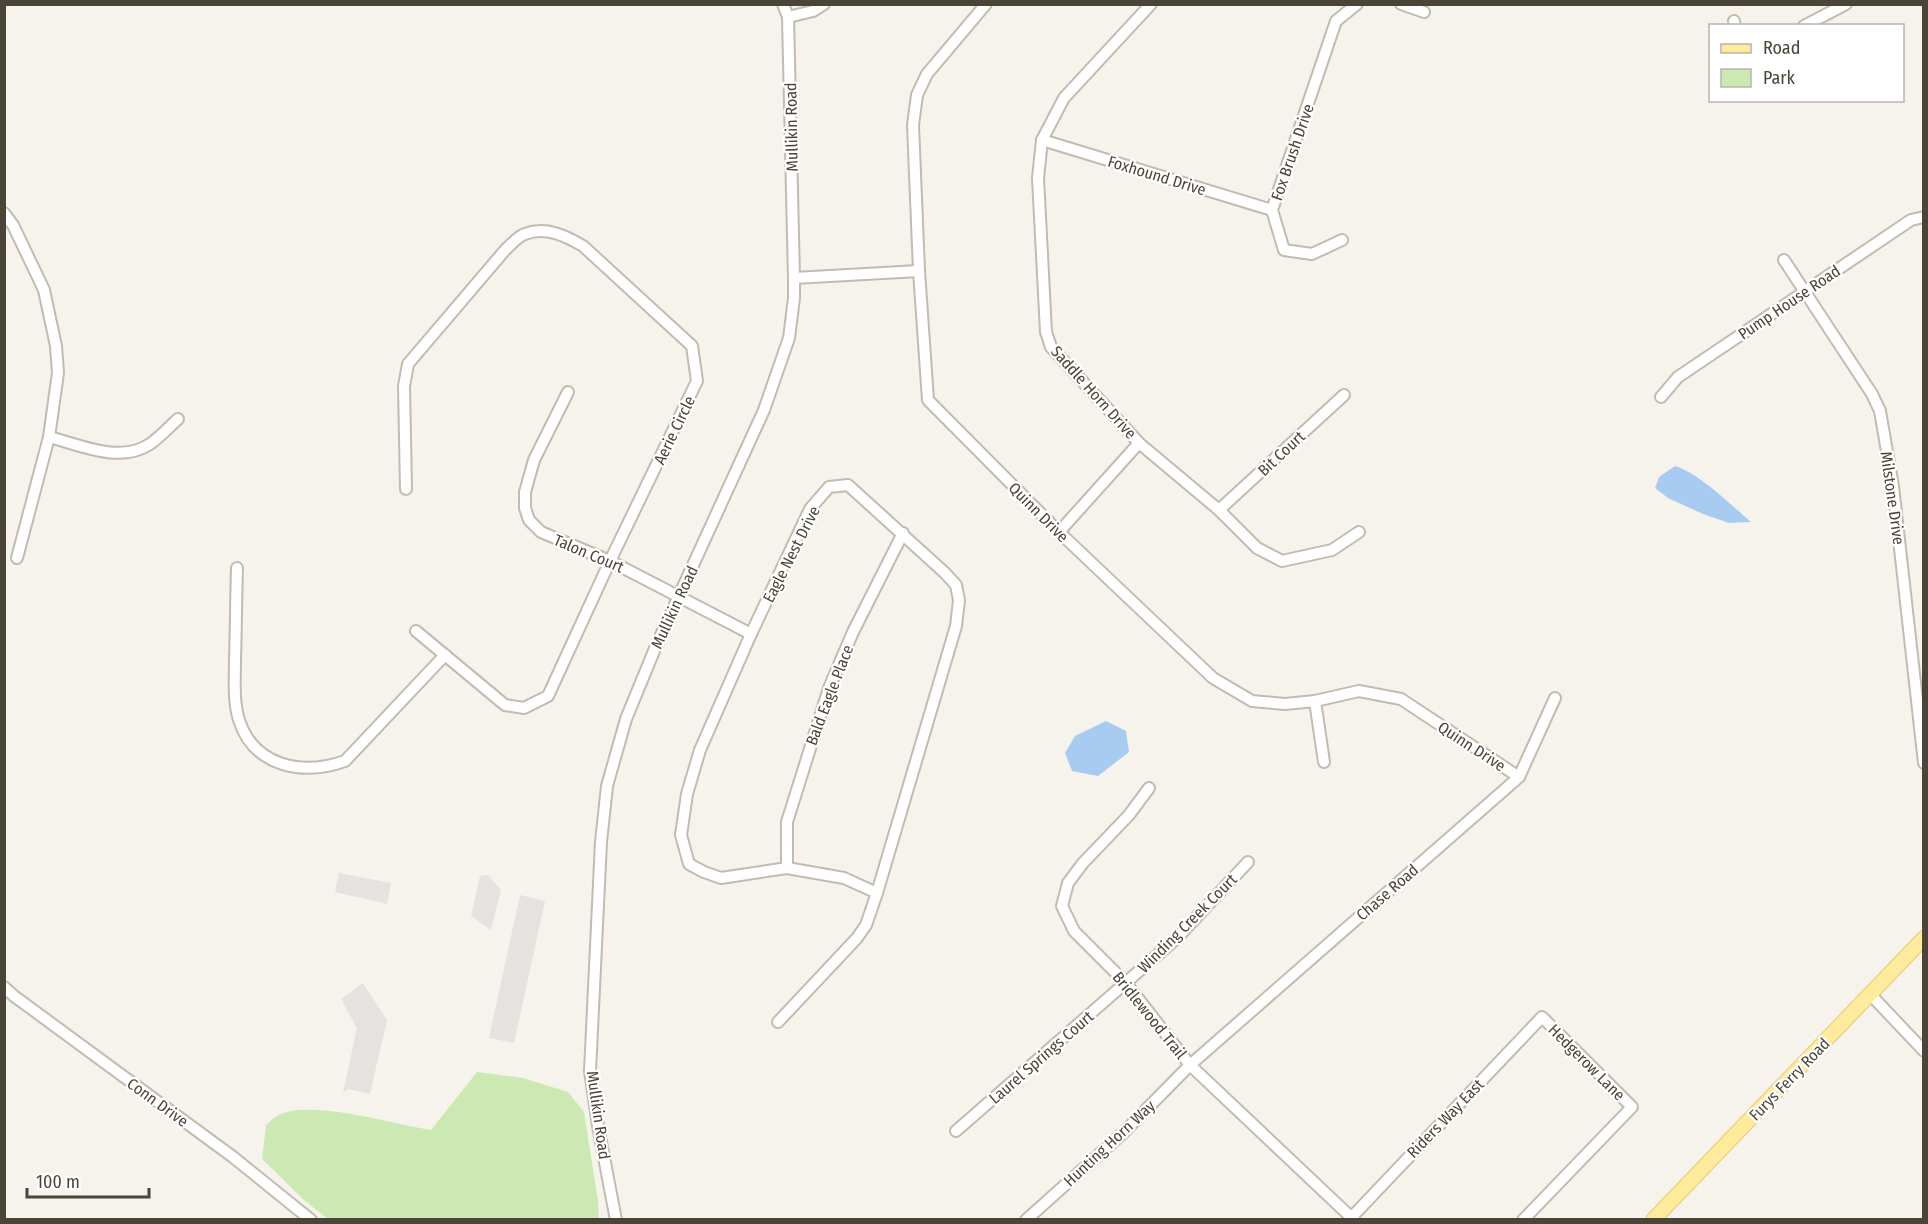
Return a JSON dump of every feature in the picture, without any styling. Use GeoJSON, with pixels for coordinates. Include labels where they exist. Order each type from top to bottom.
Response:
{"type":"FeatureCollection","features":[{"type":"Feature","properties":{"kind":"main road","name":"Furys Ferry Road"},"geometry":{"type":"LineString","coordinates":[[1653,1220],[1923,938]]}},
{"type":"Feature","properties":{"kind":"street","name":"Mullikin Road"},"geometry":{"type":"LineString","coordinates":[[616,1220],[590,1071],[601,842],[607,786],[620,737],[656,646],[764,410],[789,338],[794,278],[788,17],[783,4]]}},
{"type":"Feature","properties":{"kind":"street"},"geometry":{"type":"LineString","coordinates":[[788,17],[813,11],[824,4]]}},
{"type":"Feature","properties":{"kind":"street","name":"Quinn Drive"},"geometry":{"type":"LineString","coordinates":[[986,4],[927,74],[917,95],[913,125],[919,271],[928,400],[1059,532],[1213,678],[1252,701],[1285,704],[1315,701],[1359,691],[1401,699],[1519,777]]}},
{"type":"Feature","properties":{"kind":"street","name":"Saddle Horn Drive"},"geometry":{"type":"LineString","coordinates":[[1151,4],[1064,98],[1042,140],[1038,178],[1046,332],[1051,347],[1139,443],[1219,510],[1257,548],[1282,561],[1332,550],[1359,532]]}},
{"type":"Feature","properties":{"kind":"street","name":"Fox Brush Drive"},"geometry":{"type":"LineString","coordinates":[[1342,240],[1312,254],[1284,250],[1272,210],[1336,21],[1357,4]]}},
{"type":"Feature","properties":{"kind":"street"},"geometry":{"type":"LineString","coordinates":[[1401,4],[1424,12]]}},
{"type":"Feature","properties":{"kind":"street"},"geometry":{"type":"LineString","coordinates":[[1808,24],[1846,4]]}},
{"type":"Feature","properties":{"kind":"street","name":"Foxhound Drive"},"geometry":{"type":"LineString","coordinates":[[1042,140],[1272,210]]}},
{"type":"Feature","properties":{"kind":"street"},"geometry":{"type":"LineString","coordinates":[[4,213],[14,225],[44,290],[56,346],[58,372],[50,437],[17,558]]}},
{"type":"Feature","properties":{"kind":"street","name":"Pump House Road"},"geometry":{"type":"LineString","coordinates":[[1661,398],[1678,377],[1911,220],[1923,217]]}},
{"type":"Feature","properties":{"kind":"street","name":"Aerie Circle"},"geometry":{"type":"LineString","coordinates":[[406,489],[404,386],[408,364],[506,249],[524,234],[544,231],[564,235],[583,246],[692,346],[697,381],[548,696],[524,708],[505,705],[417,631]]}},
{"type":"Feature","properties":{"kind":"street","name":"Milstone Drive"},"geometry":{"type":"LineString","coordinates":[[1784,260],[1872,394],[1880,411],[1893,486],[1923,763]]}},
{"type":"Feature","properties":{"kind":"street"},"geometry":{"type":"LineString","coordinates":[[794,278],[919,271]]}},
{"type":"Feature","properties":{"kind":"street","name":"Talon Court"},"geometry":{"type":"LineString","coordinates":[[568,392],[534,460],[525,492],[525,508],[529,520],[541,532],[610,561],[751,634]]}},
{"type":"Feature","properties":{"kind":"street","name":"Bit Court"},"geometry":{"type":"LineString","coordinates":[[1219,510],[1344,395]]}},
{"type":"Feature","properties":{"kind":"street"},"geometry":{"type":"LineString","coordinates":[[50,437],[113,454],[130,452],[148,445],[178,419]]}},
{"type":"Feature","properties":{"kind":"street"},"geometry":{"type":"LineString","coordinates":[[1059,532],[1139,443]]}},
{"type":"Feature","properties":{"kind":"street","name":"Eagle Nest Drive"},"geometry":{"type":"LineString","coordinates":[[778,1022],[857,938],[866,925],[877,893],[914,763],[948,658],[956,626],[959,600],[956,585],[903,533],[848,485],[829,487],[810,509],[700,750],[687,794],[681,835],[689,864],[721,878],[787,868],[844,878],[877,893]]}},
{"type":"Feature","properties":{"kind":"street","name":"Bald Eagle Place"},"geometry":{"type":"LineString","coordinates":[[787,868],[787,822],[829,688],[853,632],[903,533]]}},
{"type":"Feature","properties":{"kind":"street"},"geometry":{"type":"LineString","coordinates":[[237,568],[235,697],[239,721],[252,744],[270,759],[289,767],[310,769],[327,767],[345,761],[445,655]]}},
{"type":"Feature","properties":{"kind":"street","name":"Chase Road"},"geometry":{"type":"LineString","coordinates":[[1190,1065],[1519,777],[1555,698]]}},
{"type":"Feature","properties":{"kind":"street"},"geometry":{"type":"LineString","coordinates":[[1315,701],[1324,762]]}},
{"type":"Feature","properties":{"kind":"street","name":"Bridlewood Trail"},"geometry":{"type":"LineString","coordinates":[[1149,788],[1129,815],[1083,863],[1068,883],[1062,906],[1074,931],[1126,983],[1190,1065],[1351,1219]]}},
{"type":"Feature","properties":{"kind":"street","name":"Winding Creek Court"},"geometry":{"type":"LineString","coordinates":[[1126,983],[1178,937],[1248,861]]}},
{"type":"Feature","properties":{"kind":"street","name":"Laurel Springs Court"},"geometry":{"type":"LineString","coordinates":[[956,1131],[1126,983]]}},
{"type":"Feature","properties":{"kind":"street","name":"Conn Drive"},"geometry":{"type":"LineString","coordinates":[[4,987],[233,1157],[311,1220]]}},
{"type":"Feature","properties":{"kind":"street"},"geometry":{"type":"LineString","coordinates":[[1870,994],[1923,1051]]}},
{"type":"Feature","properties":{"kind":"street","name":"Hedgerow Lane"},"geometry":{"type":"LineString","coordinates":[[1523,1220],[1632,1107],[1542,1017]]}},
{"type":"Feature","properties":{"kind":"street","name":"Riders Way East"},"geometry":{"type":"LineString","coordinates":[[1351,1219],[1542,1017]]}},
{"type":"Feature","properties":{"kind":"street","name":"Hunting Horn Way"},"geometry":{"type":"LineString","coordinates":[[1026,1220],[1123,1133],[1190,1065]]}},
{"type":"Feature","properties":{"kind":"green space"},"geometry":{"type":"Polygon","coordinates":[[[477,1072],[523,1078],[568,1092],[584,1112],[599,1219],[328,1219],[304,1200],[262,1159],[266,1125],[279,1115],[296,1110],[354,1114],[431,1130],[477,1072]]]}},
{"type":"Feature","properties":{"kind":"shaded area"},"geometry":{"type":"Polygon","coordinates":[[[339,873],[391,883],[387,904],[335,892],[339,873]]]}},
{"type":"Feature","properties":{"kind":"shaded area"},"geometry":{"type":"Polygon","coordinates":[[[488,875],[501,890],[491,930],[471,916],[480,876],[488,875]]]}},
{"type":"Feature","properties":{"kind":"shaded area"},"geometry":{"type":"Polygon","coordinates":[[[520,895],[545,901],[514,1043],[489,1038],[520,895]]]}},
{"type":"Feature","properties":{"kind":"shaded area"},"geometry":{"type":"Polygon","coordinates":[[[363,983],[387,1020],[370,1094],[348,1089],[343,1093],[357,1028],[341,999],[363,983]]]}},
{"type":"Feature","properties":{"kind":"water"},"geometry":{"type":"Polygon","coordinates":[[[1675,466],[1704,482],[1751,522],[1729,523],[1668,498],[1655,488],[1659,477],[1675,466]]]}},
{"type":"Feature","properties":{"kind":"water"},"geometry":{"type":"Polygon","coordinates":[[[1106,721],[1126,731],[1129,752],[1098,776],[1072,771],[1065,753],[1075,736],[1106,721]]]}}]}
